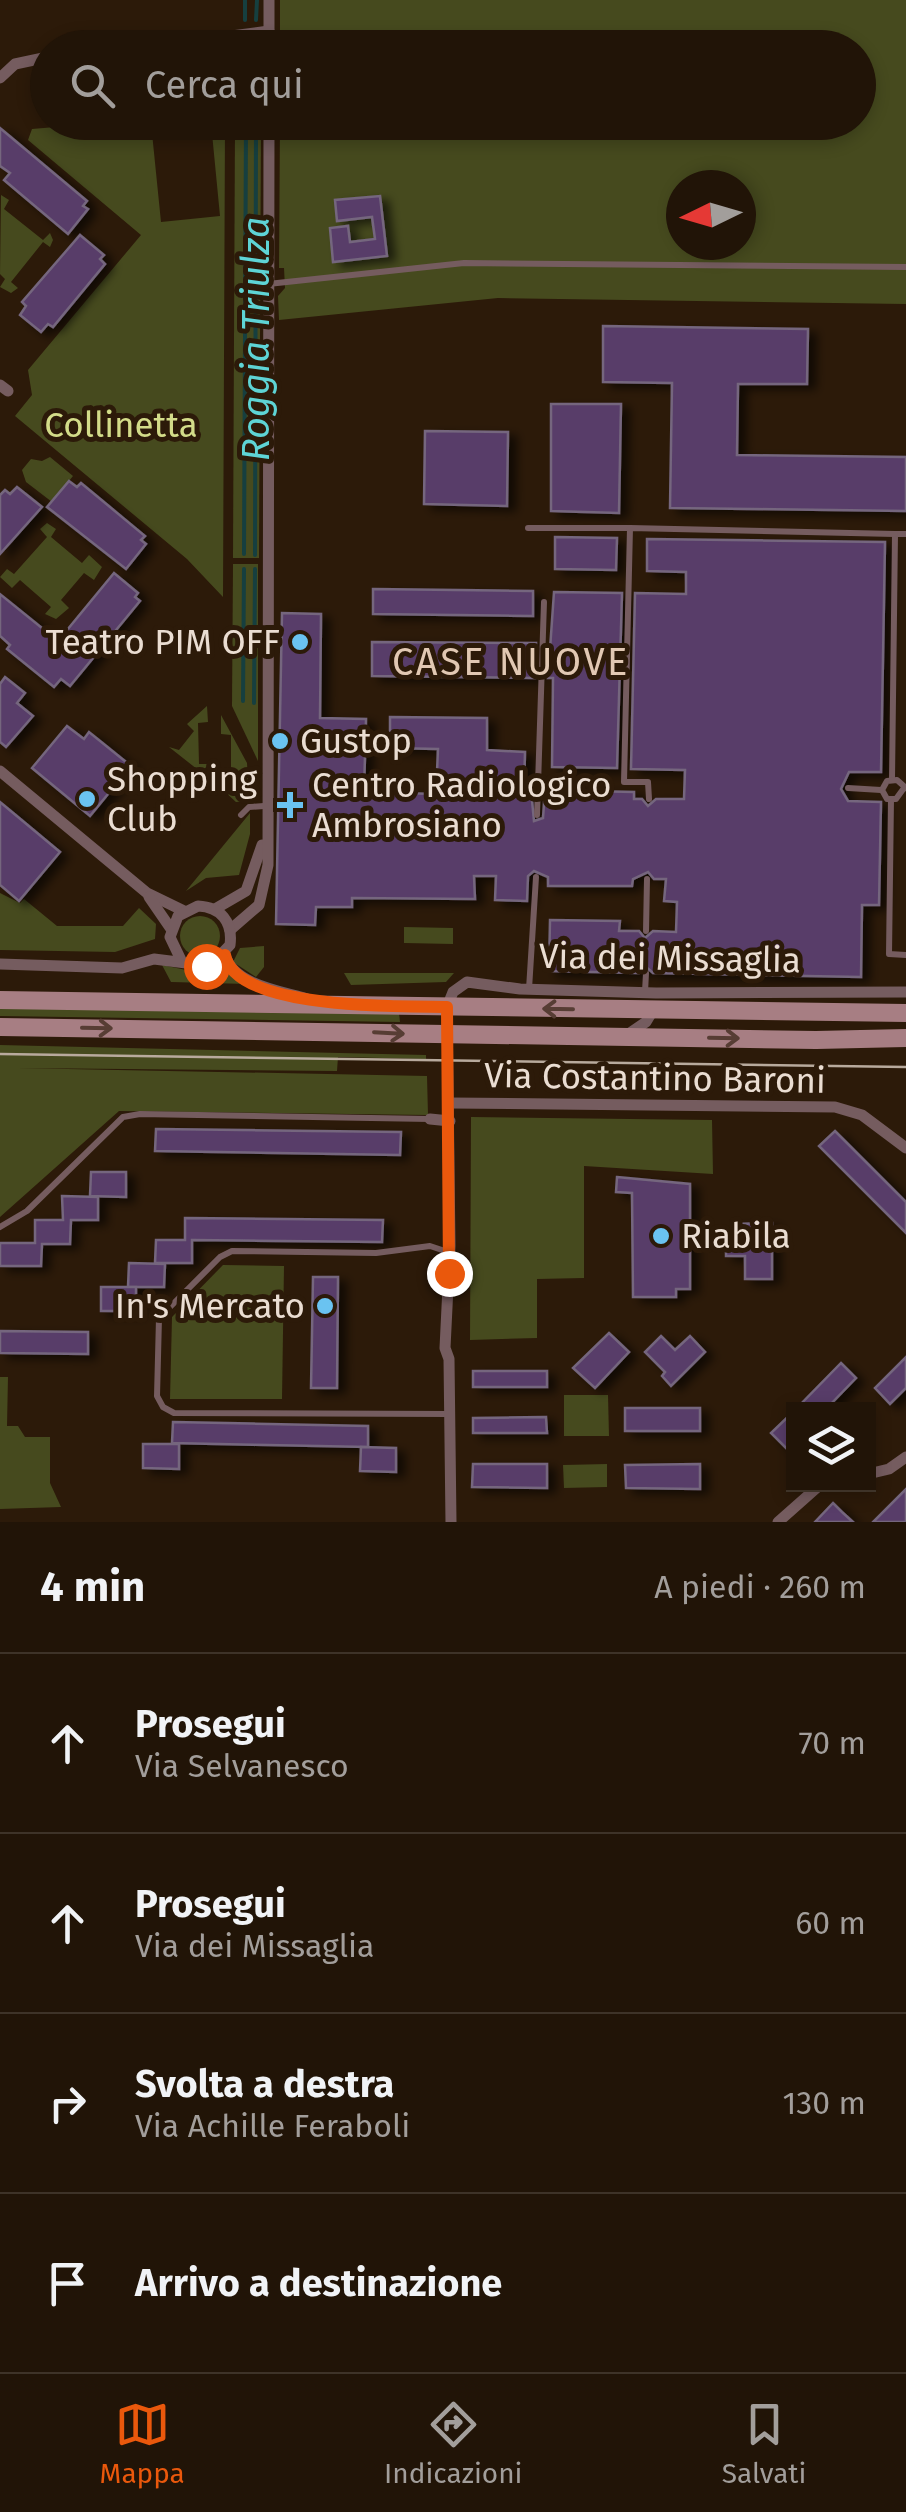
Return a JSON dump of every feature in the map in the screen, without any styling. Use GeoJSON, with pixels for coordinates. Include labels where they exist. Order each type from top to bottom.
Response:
{"type":"FeatureCollection","features":[{"type":"Feature","properties":{"kind":"main road","name":"Via dei Missaglia"},"geometry":{"type":"LineString","coordinates":[[0,1000],[447,1007],[652,998],[906,1013]]}},
{"type":"Feature","properties":{"kind":"main road"},"geometry":{"type":"LineString","coordinates":[[0,1027],[906,1038]]}},
{"type":"Feature","properties":{"kind":"street"},"geometry":{"type":"LineString","coordinates":[[269,0],[269,30]]}},
{"type":"Feature","properties":{"kind":"street"},"geometry":{"type":"LineString","coordinates":[[0,78],[15,64],[30,61]]}},
{"type":"Feature","properties":{"kind":"street"},"geometry":{"type":"LineString","coordinates":[[268,140],[265,891],[259,905],[230,930],[225,955],[231,968],[254,983],[325,1004]]}},
{"type":"Feature","properties":{"kind":"street"},"geometry":{"type":"LineString","coordinates":[[0,771],[147,893],[184,911]]}},
{"type":"Feature","properties":{"kind":"street"},"geometry":{"type":"LineString","coordinates":[[154,959],[184,911],[198,906],[215,909],[246,891],[264,836]]}},
{"type":"Feature","properties":{"kind":"street"},"geometry":{"type":"LineString","coordinates":[[147,893],[181,960]]}},
{"type":"Feature","properties":{"kind":"street"},"geometry":{"type":"LineString","coordinates":[[215,909],[230,930]]}},
{"type":"Feature","properties":{"kind":"street"},"geometry":{"type":"LineString","coordinates":[[0,964],[122,968],[154,959],[181,960],[202,967],[225,955]]}},
{"type":"Feature","properties":{"kind":"street","name":"Via dei Missaglia"},"geometry":{"type":"LineString","coordinates":[[447,1007],[453,992],[467,982],[652,998],[906,992]]}},
{"type":"Feature","properties":{"kind":"street","name":"Via dei Missaglia"},"geometry":{"type":"LineString","coordinates":[[626,1036],[652,998]]}},
{"type":"Feature","properties":{"kind":"street"},"geometry":{"type":"LineString","coordinates":[[447,1007],[450,1252],[445,1348],[449,1359],[451,1522]]}},
{"type":"Feature","properties":{"kind":"street","name":"Via Costantino Baroni"},"geometry":{"type":"LineString","coordinates":[[450,1102],[835,1107],[862,1115],[906,1148]]}},
{"type":"Feature","properties":{"kind":"street"},"geometry":{"type":"LineString","coordinates":[[430,1119],[450,1121]]}},
{"type":"Feature","properties":{"kind":"street"},"geometry":{"type":"LineString","coordinates":[[876,1472],[889,1469],[906,1457]]}},
{"type":"Feature","properties":{"kind":"street"},"geometry":{"type":"LineString","coordinates":[[778,1522],[812,1492]]}},
{"type":"Feature","properties":{"kind":"lane"},"geometry":{"type":"LineString","coordinates":[[268,284],[464,263],[906,266]]}},
{"type":"Feature","properties":{"kind":"lane"},"geometry":{"type":"LineString","coordinates":[[528,528],[906,534]]}},
{"type":"Feature","properties":{"kind":"lane"},"geometry":{"type":"LineString","coordinates":[[630,528],[624,782],[648,782],[649,799]]}},
{"type":"Feature","properties":{"kind":"lane"},"geometry":{"type":"LineString","coordinates":[[882,790],[892,780],[896,534]]}},
{"type":"Feature","properties":{"kind":"lane"},"geometry":{"type":"LineString","coordinates":[[537,815],[544,602]]}},
{"type":"Feature","properties":{"kind":"lane"},"geometry":{"type":"LineString","coordinates":[[848,788],[882,790],[896,800],[905,788],[892,780]]}},
{"type":"Feature","properties":{"kind":"lane"},"geometry":{"type":"LineString","coordinates":[[891,799],[889,954],[906,954]]}},
{"type":"Feature","properties":{"kind":"lane"},"geometry":{"type":"LineString","coordinates":[[241,814],[250,807],[264,806]]}},
{"type":"Feature","properties":{"kind":"lane"},"geometry":{"type":"LineString","coordinates":[[529,990],[536,877]]}},
{"type":"Feature","properties":{"kind":"lane"},"geometry":{"type":"LineString","coordinates":[[646,931],[647,879]]}},
{"type":"Feature","properties":{"kind":"lane"},"geometry":{"type":"LineString","coordinates":[[646,973],[652,998]]}},
{"type":"Feature","properties":{"kind":"lane"},"geometry":{"type":"LineString","coordinates":[[0,1227],[27,1211],[122,1117],[140,1114],[430,1119]]}},
{"type":"Feature","properties":{"kind":"lane"},"geometry":{"type":"LineString","coordinates":[[450,1252],[430,1246],[376,1253],[232,1251],[220,1256],[159,1318],[157,1396],[167,1411],[450,1414]]}},
{"type":"Feature","properties":{"kind":"green space"},"geometry":{"type":"Polygon","coordinates":[[[280,0],[906,0],[906,304],[498,298],[279,320],[278,296],[285,288],[284,268],[279,268],[280,140],[876,140],[876,30],[280,30],[280,0]]]}},
{"type":"Feature","properties":{"kind":"green space","name":"Collinetta"},"geometry":{"type":"Polygon","coordinates":[[[30,134],[30,140],[153,140],[161,222],[220,216],[213,140],[225,140],[223,597],[187,559],[15,416],[32,395],[28,370],[141,235],[28,140],[30,134]]]}},
{"type":"Feature","properties":{"kind":"green space"},"geometry":{"type":"Polygon","coordinates":[[[235,140],[261,140],[259,558],[233,558],[235,140]]]}},
{"type":"Feature","properties":{"kind":"green space"},"geometry":{"type":"Polygon","coordinates":[[[1,195],[9,200],[4,209],[43,240],[50,233],[53,240],[50,247],[43,242],[11,282],[18,288],[11,293],[0,287],[5,279],[0,274],[1,195]]]}},
{"type":"Feature","properties":{"kind":"green space"},"geometry":{"type":"Polygon","coordinates":[[[50,457],[73,476],[52,502],[26,482],[22,470],[31,459],[42,461],[50,457]]]}},
{"type":"Feature","properties":{"kind":"green space"},"geometry":{"type":"Polygon","coordinates":[[[47,523],[56,529],[51,537],[82,563],[89,555],[102,567],[94,580],[84,573],[61,600],[69,608],[56,619],[45,614],[51,607],[20,580],[12,588],[0,577],[7,569],[14,574],[47,537],[40,529],[47,523]]]}},
{"type":"Feature","properties":{"kind":"green space"},"geometry":{"type":"Polygon","coordinates":[[[233,564],[258,564],[258,761],[232,706],[233,564]]]}},
{"type":"Feature","properties":{"kind":"green space"},"geometry":{"type":"Polygon","coordinates":[[[207,706],[208,722],[198,723],[199,764],[208,764],[202,773],[169,747],[179,750],[194,731],[187,724],[207,706]]]}},
{"type":"Feature","properties":{"kind":"green space"},"geometry":{"type":"Polygon","coordinates":[[[221,715],[247,763],[249,801],[236,802],[222,789],[221,780],[231,778],[231,735],[221,734],[221,715]]]}},
{"type":"Feature","properties":{"kind":"green space"},"geometry":{"type":"Polygon","coordinates":[[[250,813],[250,834],[239,875],[206,878],[186,891],[250,813]]]}},
{"type":"Feature","properties":{"kind":"green space"},"geometry":{"type":"Polygon","coordinates":[[[0,893],[20,903],[24,899],[57,926],[123,926],[139,908],[156,924],[155,939],[115,952],[0,950],[0,893]]]}},
{"type":"Feature","properties":{"kind":"green space"},"geometry":{"type":"Polygon","coordinates":[[[200,916],[214,922],[220,936],[214,950],[200,956],[186,950],[180,936],[186,922],[200,916]]]}},
{"type":"Feature","properties":{"kind":"green space"},"geometry":{"type":"Polygon","coordinates":[[[404,927],[453,928],[453,944],[404,943],[404,927]]]}},
{"type":"Feature","properties":{"kind":"green space"},"geometry":{"type":"Polygon","coordinates":[[[264,946],[264,967],[256,977],[233,962],[240,948],[264,946]]]}},
{"type":"Feature","properties":{"kind":"green space"},"geometry":{"type":"Polygon","coordinates":[[[162,965],[201,973],[223,967],[247,984],[171,982],[162,965]]]}},
{"type":"Feature","properties":{"kind":"green space"},"geometry":{"type":"Polygon","coordinates":[[[344,973],[454,973],[446,982],[351,985],[344,973]]]}},
{"type":"Feature","properties":{"kind":"green space"},"geometry":{"type":"Polygon","coordinates":[[[0,1007],[399,1013],[400,1022],[0,1016],[0,1007]]]}},
{"type":"Feature","properties":{"kind":"green space"},"geometry":{"type":"Polygon","coordinates":[[[0,1045],[426,1055],[426,1059],[338,1057],[337,1071],[17,1068],[427,1076],[428,1115],[119,1111],[0,1217],[0,1045]]]}},
{"type":"Feature","properties":{"kind":"green space"},"geometry":{"type":"Polygon","coordinates":[[[471,1117],[712,1120],[713,1174],[584,1166],[584,1278],[537,1279],[537,1338],[470,1340],[471,1117]]]}},
{"type":"Feature","properties":{"kind":"green space"},"geometry":{"type":"Polygon","coordinates":[[[223,1265],[284,1266],[282,1399],[170,1399],[172,1317],[223,1265]]]}},
{"type":"Feature","properties":{"kind":"green space"},"geometry":{"type":"Polygon","coordinates":[[[0,1377],[8,1377],[7,1426],[18,1426],[25,1437],[50,1437],[50,1483],[61,1507],[0,1509],[0,1377]]]}},
{"type":"Feature","properties":{"kind":"green space"},"geometry":{"type":"Polygon","coordinates":[[[564,1395],[608,1395],[609,1436],[564,1436],[564,1395]]]}},
{"type":"Feature","properties":{"kind":"green space"},"geometry":{"type":"Polygon","coordinates":[[[607,1464],[607,1487],[564,1488],[563,1465],[607,1464]]]}},
{"type":"Feature","properties":{"kind":"building"},"geometry":{"type":"Polygon","coordinates":[[[0,128],[87,201],[83,206],[88,209],[68,234],[4,180],[10,173],[0,166],[0,128]]]}},
{"type":"Feature","properties":{"kind":"building"},"geometry":{"type":"Polygon","coordinates":[[[380,196],[387,256],[333,262],[330,228],[348,226],[350,242],[375,239],[372,217],[337,221],[335,200],[380,196]]]}},
{"type":"Feature","properties":{"kind":"building"},"geometry":{"type":"Polygon","coordinates":[[[80,235],[104,255],[100,259],[105,264],[53,327],[48,324],[41,332],[20,315],[26,306],[22,302],[80,235]]]}},
{"type":"Feature","properties":{"kind":"building"},"geometry":{"type":"Polygon","coordinates":[[[603,326],[808,329],[807,384],[738,384],[737,455],[906,457],[906,511],[670,508],[672,383],[603,382],[603,326]]]}},
{"type":"Feature","properties":{"kind":"building"},"geometry":{"type":"Polygon","coordinates":[[[551,404],[621,404],[619,513],[551,511],[551,404]]]}},
{"type":"Feature","properties":{"kind":"building"},"geometry":{"type":"Polygon","coordinates":[[[425,431],[508,432],[507,506],[424,504],[425,431]]]}},
{"type":"Feature","properties":{"kind":"building"},"geometry":{"type":"Polygon","coordinates":[[[69,481],[77,487],[81,483],[145,536],[141,540],[146,544],[126,569],[47,507],[69,481]]]}},
{"type":"Feature","properties":{"kind":"building"},"geometry":{"type":"Polygon","coordinates":[[[17,487],[42,507],[0,554],[0,495],[5,490],[10,494],[17,487]]]}},
{"type":"Feature","properties":{"kind":"building"},"geometry":{"type":"Polygon","coordinates":[[[555,537],[617,538],[616,570],[555,569],[555,537]]]}},
{"type":"Feature","properties":{"kind":"building"},"geometry":{"type":"Polygon","coordinates":[[[647,539],[885,542],[881,772],[849,772],[841,789],[848,801],[881,802],[879,905],[862,905],[861,977],[653,973],[645,966],[639,973],[549,971],[550,920],[620,921],[619,931],[639,931],[645,938],[653,931],[676,932],[677,902],[664,901],[666,879],[654,879],[648,872],[633,879],[632,886],[548,886],[548,877],[534,871],[528,876],[527,901],[495,900],[496,876],[474,876],[475,899],[352,898],[352,907],[316,907],[315,925],[276,924],[282,613],[321,614],[320,718],[366,719],[364,792],[436,794],[438,749],[390,748],[390,717],[487,718],[487,750],[525,752],[524,790],[531,790],[534,821],[543,818],[545,790],[634,792],[634,799],[642,799],[648,806],[656,799],[684,799],[685,770],[631,769],[635,593],[686,594],[686,572],[647,571],[647,539]]]}},
{"type":"Feature","properties":{"kind":"building"},"geometry":{"type":"Polygon","coordinates":[[[114,573],[138,593],[135,597],[140,601],[70,686],[61,679],[54,687],[7,649],[10,645],[0,636],[0,594],[58,641],[114,573]]]}},
{"type":"Feature","properties":{"kind":"building"},"geometry":{"type":"Polygon","coordinates":[[[373,589],[533,591],[533,616],[373,614],[373,589]]]}},
{"type":"Feature","properties":{"kind":"building"},"geometry":{"type":"Polygon","coordinates":[[[554,592],[622,593],[617,768],[552,767],[553,678],[548,678],[554,592]]]}},
{"type":"Feature","properties":{"kind":"building"},"geometry":{"type":"Polygon","coordinates":[[[372,642],[536,643],[535,678],[372,676],[372,642]]]}},
{"type":"Feature","properties":{"kind":"building"},"geometry":{"type":"Polygon","coordinates":[[[5,677],[25,693],[17,703],[33,716],[6,747],[0,742],[0,684],[5,677]]]}},
{"type":"Feature","properties":{"kind":"building"},"geometry":{"type":"Polygon","coordinates":[[[67,726],[84,739],[89,732],[131,766],[90,816],[32,768],[67,726]]]}},
{"type":"Feature","properties":{"kind":"building"},"geometry":{"type":"Polygon","coordinates":[[[0,802],[60,852],[19,901],[0,885],[0,802]]]}},
{"type":"Feature","properties":{"kind":"building"},"geometry":{"type":"Polygon","coordinates":[[[156,1129],[401,1132],[400,1155],[155,1151],[156,1129]]]}},
{"type":"Feature","properties":{"kind":"building"},"geometry":{"type":"Polygon","coordinates":[[[835,1131],[906,1202],[906,1233],[819,1146],[835,1131]]]}},
{"type":"Feature","properties":{"kind":"building"},"geometry":{"type":"Polygon","coordinates":[[[91,1172],[126,1172],[126,1197],[90,1196],[91,1172]]]}},
{"type":"Feature","properties":{"kind":"building","name":"Riabila"},"geometry":{"type":"Polygon","coordinates":[[[617,1177],[690,1184],[690,1289],[676,1289],[676,1297],[633,1297],[632,1193],[616,1192],[617,1177]]]}},
{"type":"Feature","properties":{"kind":"building"},"geometry":{"type":"Polygon","coordinates":[[[62,1196],[98,1197],[98,1220],[71,1220],[70,1244],[42,1244],[41,1266],[0,1266],[0,1243],[35,1243],[35,1220],[63,1220],[62,1196]]]}},
{"type":"Feature","properties":{"kind":"building"},"geometry":{"type":"Polygon","coordinates":[[[185,1218],[383,1220],[382,1242],[192,1240],[192,1263],[155,1263],[156,1240],[185,1240],[185,1218]]]}},
{"type":"Feature","properties":{"kind":"building"},"geometry":{"type":"Polygon","coordinates":[[[772,1223],[772,1279],[745,1279],[745,1256],[726,1256],[726,1236],[735,1236],[734,1224],[772,1223]]]}},
{"type":"Feature","properties":{"kind":"building"},"geometry":{"type":"Polygon","coordinates":[[[129,1263],[165,1264],[164,1287],[128,1287],[129,1263]]]}},
{"type":"Feature","properties":{"kind":"building","name":"In's Mercato"},"geometry":{"type":"Polygon","coordinates":[[[313,1277],[338,1277],[337,1388],[311,1388],[313,1277]]]}},
{"type":"Feature","properties":{"kind":"building"},"geometry":{"type":"Polygon","coordinates":[[[101,1287],[136,1287],[136,1311],[101,1311],[101,1287]]]}},
{"type":"Feature","properties":{"kind":"building"},"geometry":{"type":"Polygon","coordinates":[[[0,1331],[88,1332],[88,1354],[0,1353],[0,1331]]]}},
{"type":"Feature","properties":{"kind":"building"},"geometry":{"type":"Polygon","coordinates":[[[609,1333],[629,1352],[595,1388],[573,1368],[609,1333]]]}},
{"type":"Feature","properties":{"kind":"building"},"geometry":{"type":"Polygon","coordinates":[[[661,1336],[675,1350],[690,1336],[705,1352],[671,1386],[662,1376],[665,1372],[645,1352],[661,1336]]]}},
{"type":"Feature","properties":{"kind":"building"},"geometry":{"type":"Polygon","coordinates":[[[906,1357],[906,1388],[890,1404],[875,1388],[906,1357]]]}},
{"type":"Feature","properties":{"kind":"building"},"geometry":{"type":"Polygon","coordinates":[[[841,1363],[856,1378],[833,1402],[803,1402],[841,1363]]]}},
{"type":"Feature","properties":{"kind":"building"},"geometry":{"type":"Polygon","coordinates":[[[473,1371],[547,1371],[547,1387],[473,1387],[473,1371]]]}},
{"type":"Feature","properties":{"kind":"building"},"geometry":{"type":"Polygon","coordinates":[[[625,1408],[700,1408],[700,1431],[625,1431],[625,1408]]]}},
{"type":"Feature","properties":{"kind":"building"},"geometry":{"type":"Polygon","coordinates":[[[546,1417],[547,1433],[473,1433],[473,1418],[546,1417]]]}},
{"type":"Feature","properties":{"kind":"building"},"geometry":{"type":"Polygon","coordinates":[[[786,1419],[786,1448],[771,1433],[786,1419]]]}},
{"type":"Feature","properties":{"kind":"building"},"geometry":{"type":"Polygon","coordinates":[[[173,1422],[368,1426],[368,1447],[172,1443],[173,1422]]]}},
{"type":"Feature","properties":{"kind":"building"},"geometry":{"type":"Polygon","coordinates":[[[143,1444],[179,1444],[179,1469],[143,1468],[143,1444]]]}},
{"type":"Feature","properties":{"kind":"building"},"geometry":{"type":"Polygon","coordinates":[[[361,1447],[396,1448],[396,1472],[360,1471],[361,1447]]]}},
{"type":"Feature","properties":{"kind":"building"},"geometry":{"type":"Polygon","coordinates":[[[473,1464],[547,1464],[547,1488],[472,1487],[473,1464]]]}},
{"type":"Feature","properties":{"kind":"building"},"geometry":{"type":"Polygon","coordinates":[[[700,1464],[700,1489],[626,1488],[625,1465],[700,1464]]]}},
{"type":"Feature","properties":{"kind":"building"},"geometry":{"type":"Polygon","coordinates":[[[906,1489],[906,1522],[873,1522],[906,1489]]]}},
{"type":"Feature","properties":{"kind":"building"},"geometry":{"type":"Polygon","coordinates":[[[833,1503],[842,1512],[853,1522],[815,1522],[833,1503]]]}},
{"type":"Feature","properties":{"kind":"waterway"},"geometry":{"type":"LineString","coordinates":[[245,0],[245,20]]}},
{"type":"Feature","properties":{"kind":"waterway","name":"Roggia Triulza"},"geometry":{"type":"LineString","coordinates":[[256,20],[257,0]]}},
{"type":"Feature","properties":{"kind":"waterway"},"geometry":{"type":"LineString","coordinates":[[244,554],[246,140]]}},
{"type":"Feature","properties":{"kind":"waterway","name":"Roggia Triulza"},"geometry":{"type":"LineString","coordinates":[[255,555],[256,140]]}},
{"type":"Feature","properties":{"kind":"waterway"},"geometry":{"type":"LineString","coordinates":[[243,701],[244,569]]}},
{"type":"Feature","properties":{"kind":"waterway","name":"Roggia Triulza"},"geometry":{"type":"LineString","coordinates":[[254,703],[255,569]]}},
{"type":"Feature","properties":{"kind":"tram line"},"geometry":{"type":"LineString","coordinates":[[0,1054],[906,1067]]}},
{"type":"Feature","properties":{"kind":"place","name":"Teatro PIM OFF"},"geometry":{"type":"Point","coordinates":[300,642]}},
{"type":"Feature","properties":{"kind":"place","name":"Gustop"},"geometry":{"type":"Point","coordinates":[280,741]}},
{"type":"Feature","properties":{"kind":"place","name":"Shopping Club"},"geometry":{"type":"Point","coordinates":[87,799]}},
{"type":"Feature","properties":{"kind":"place","name":"Centro Radiologico Ambrosiano"},"geometry":{"type":"Point","coordinates":[290,805]}},
{"type":"Feature","properties":{"kind":"place","name":"Riabila"},"geometry":{"type":"Point","coordinates":[661,1236]}},
{"type":"Feature","properties":{"kind":"place","name":"In's Mercato"},"geometry":{"type":"Point","coordinates":[325,1306]}},
{"type":"Feature","properties":{"kind":"district","name":"CASE NUOVE"},"geometry":{"type":"Point","coordinates":[511,662]}},
{"type":"Feature","properties":{"kind":"route"},"geometry":{"type":"LineString","coordinates":[[206,966],[225,955],[231,968],[254,983],[325,1004],[447,1007],[449,1273]]}}]}
